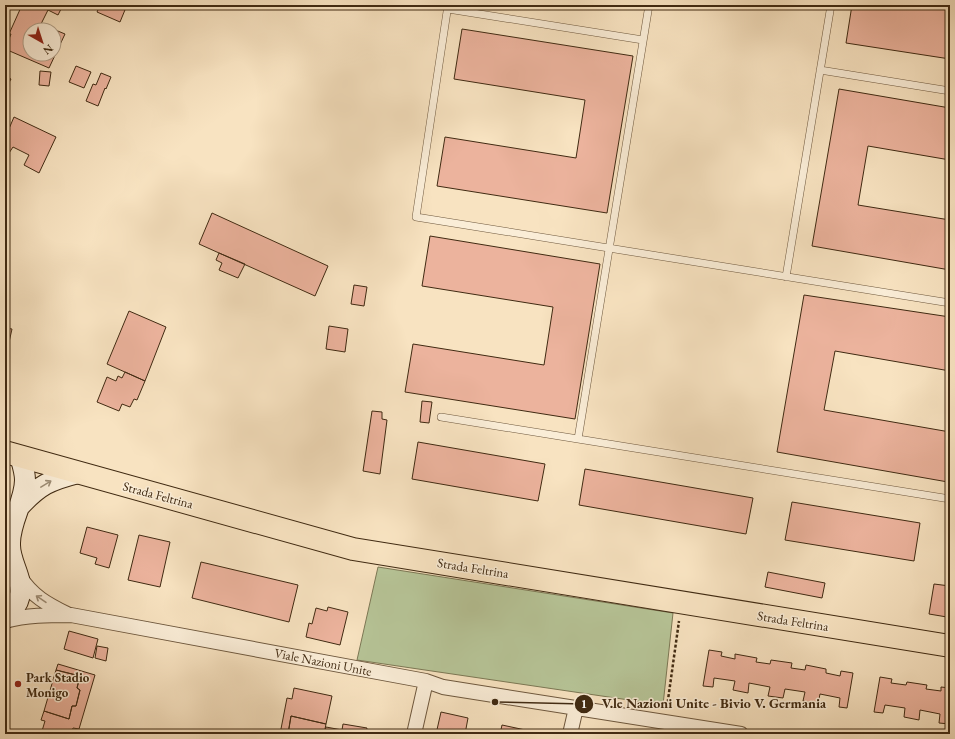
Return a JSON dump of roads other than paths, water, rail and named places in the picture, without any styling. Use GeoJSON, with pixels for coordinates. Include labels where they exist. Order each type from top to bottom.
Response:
{"type":"FeatureCollection","features":[{"type":"Feature","properties":{"kind":"main road","name":"Strada Feltrina"},"geometry":{"type":"LineString","coordinates":[[12,454],[353,548],[950,646]]}},
{"type":"Feature","properties":{"kind":"street"},"geometry":{"type":"LineString","coordinates":[[5,619],[15,607],[21,586],[12,565],[10,546],[14,520],[19,507],[25,481],[12,454]]}},
{"type":"Feature","properties":{"kind":"street"},"geometry":{"type":"LineString","coordinates":[[19,507],[35,491],[47,483],[58,478],[78,473]]}},
{"type":"Feature","properties":{"kind":"street","name":"Viale Nazioni Unite"},"geometry":{"type":"LineString","coordinates":[[12,565],[27,588],[52,606],[71,615]]}},
{"type":"Feature","properties":{"kind":"street","name":"Viale Nazioni Unite"},"geometry":{"type":"LineString","coordinates":[[5,619],[39,615],[71,615],[426,681],[443,687],[733,733]]}},
{"type":"Feature","properties":{"kind":"street"},"geometry":{"type":"LineString","coordinates":[[414,734],[426,681]]}},
{"type":"Feature","properties":{"kind":"street"},"geometry":{"type":"LineString","coordinates":[[570,734],[576,708]]}},
{"type":"Feature","properties":{"kind":"lane"},"geometry":{"type":"LineString","coordinates":[[578,439],[649,5]]}},
{"type":"Feature","properties":{"kind":"lane"},"geometry":{"type":"LineString","coordinates":[[786,276],[831,5]]}},
{"type":"Feature","properties":{"kind":"lane"},"geometry":{"type":"LineString","coordinates":[[643,40],[448,7],[416,216],[950,303]]}},
{"type":"Feature","properties":{"kind":"lane"},"geometry":{"type":"LineString","coordinates":[[820,70],[950,91]]}},
{"type":"Feature","properties":{"kind":"lane"},"geometry":{"type":"LineString","coordinates":[[441,417],[950,499]]}},
{"type":"Feature","properties":{"kind":"place","name":"Park Stadio Monigo"},"geometry":{"type":"Point","coordinates":[18,684]}},
{"type":"Feature","properties":{"kind":"place","name":"V.le Nazioni Unite - Bivio V. Germania"},"geometry":{"type":"Point","coordinates":[495,702]}}]}
